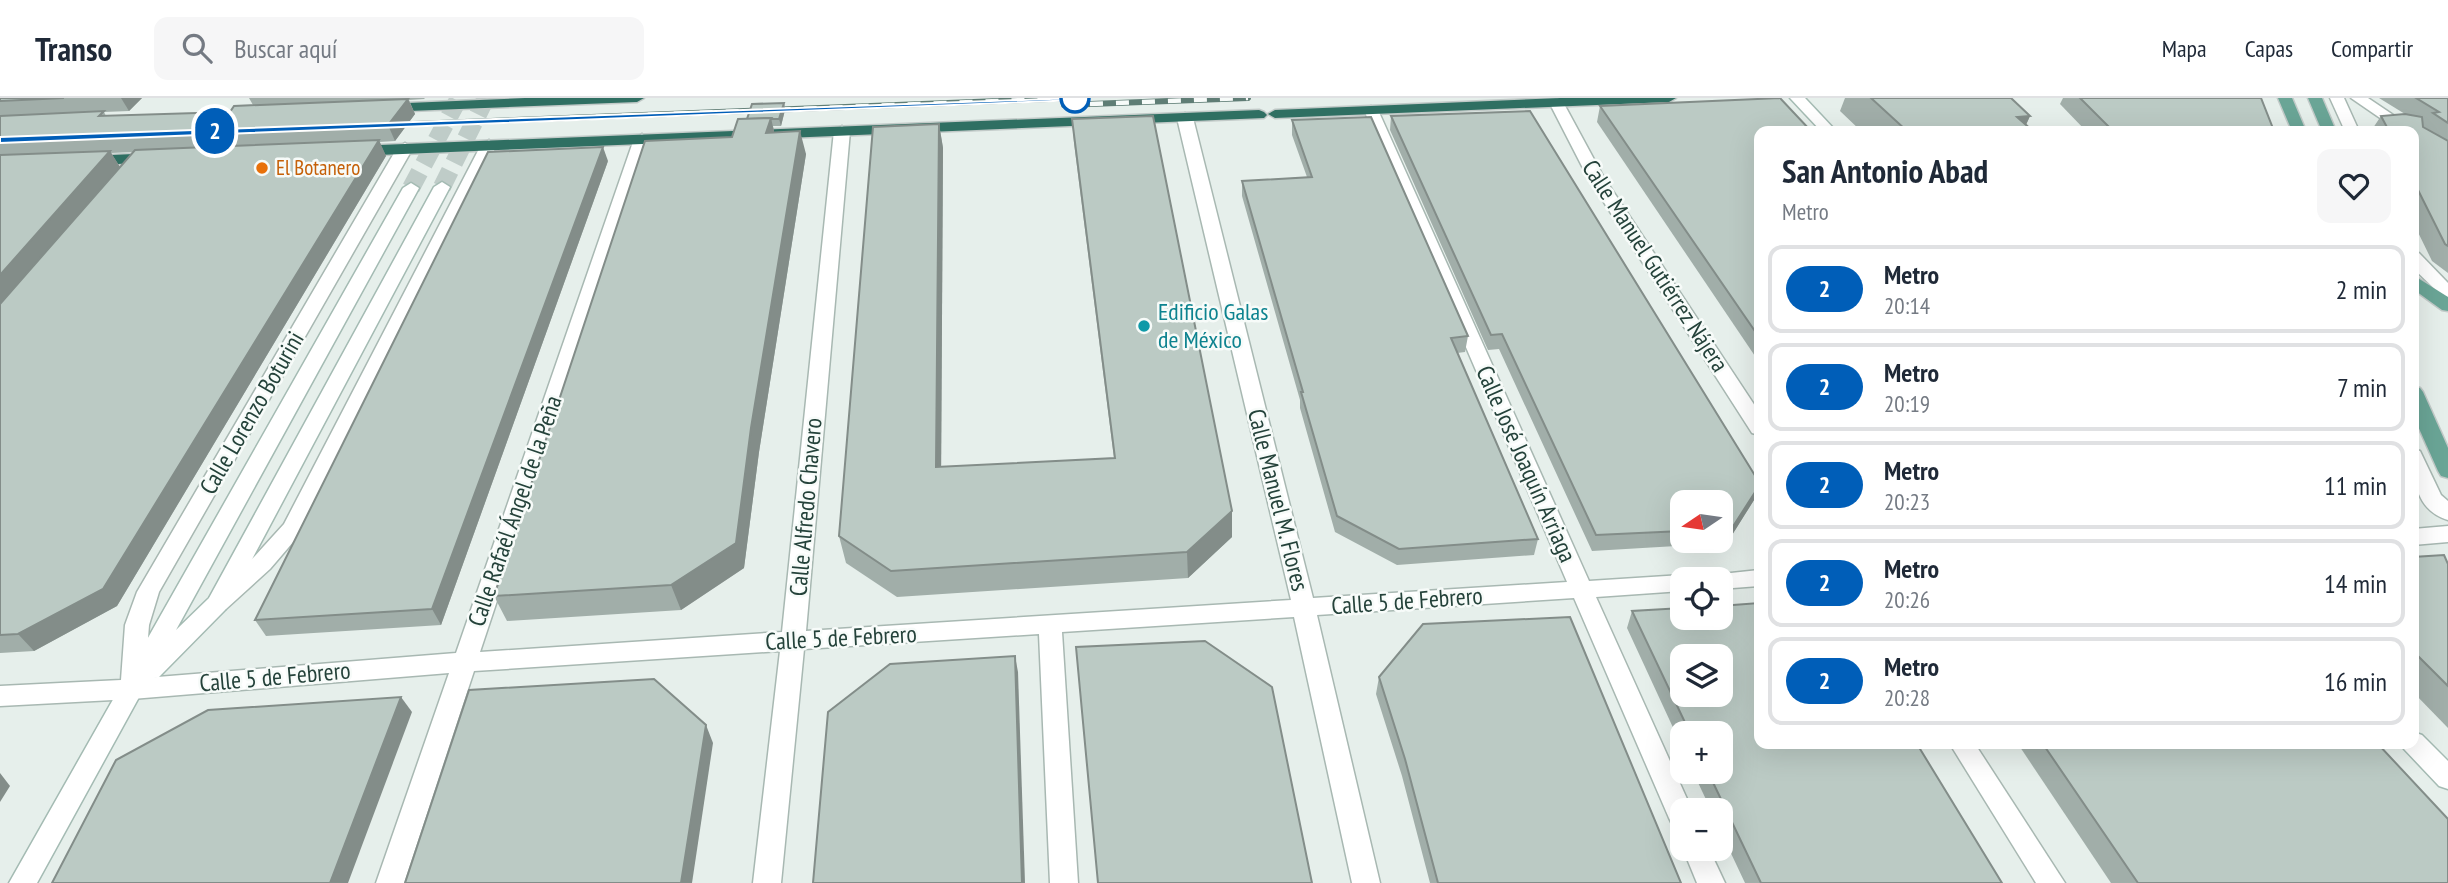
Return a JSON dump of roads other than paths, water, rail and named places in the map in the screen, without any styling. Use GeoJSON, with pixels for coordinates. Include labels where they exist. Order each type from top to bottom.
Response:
{"type":"FeatureCollection","features":[{"type":"Feature","properties":{"kind":"highway"},"geometry":{"type":"LineString","coordinates":[[375,108],[434,102],[637,98]]}},
{"type":"Feature","properties":{"kind":"highway"},"geometry":{"type":"LineString","coordinates":[[334,151],[1669,98]]}},
{"type":"Feature","properties":{"kind":"highway"},"geometry":{"type":"LineString","coordinates":[[69,162],[167,158]]}},
{"type":"Feature","properties":{"kind":"main road"},"geometry":{"type":"LineString","coordinates":[[2285,98],[2298,126]]}},
{"type":"Feature","properties":{"kind":"main road"},"geometry":{"type":"LineString","coordinates":[[2315,98],[2327,126]]}},
{"type":"Feature","properties":{"kind":"main road"},"geometry":{"type":"LineString","coordinates":[[2419,284],[2448,306]]}},
{"type":"Feature","properties":{"kind":"main road"},"geometry":{"type":"LineString","coordinates":[[2419,406],[2448,471]]}},
{"type":"Feature","properties":{"kind":"street"},"geometry":{"type":"LineString","coordinates":[[1797,98],[1824,126]]}},
{"type":"Feature","properties":{"kind":"street"},"geometry":{"type":"LineString","coordinates":[[2337,98],[2351,126]]}},
{"type":"Feature","properties":{"kind":"street"},"geometry":{"type":"LineString","coordinates":[[2358,98],[2401,126]]}},
{"type":"Feature","properties":{"kind":"street","name":"Calle Manuel Gutiérrez Nájera"},"geometry":{"type":"LineString","coordinates":[[1556,102],[1595,176],[1754,420]]}},
{"type":"Feature","properties":{"kind":"street","name":"Calle José Joaquín Arriaga"},"geometry":{"type":"LineString","coordinates":[[1371,110],[1673,798]]}},
{"type":"Feature","properties":{"kind":"street","name":"Calle Manuel M. Flores"},"geometry":{"type":"LineString","coordinates":[[1185,118],[1304,608],[1366,883]]}},
{"type":"Feature","properties":{"kind":"street","name":"Calle Alfredo Chavero"},"geometry":{"type":"LineString","coordinates":[[766,883],[793,641],[842,131]]}},
{"type":"Feature","properties":{"kind":"street","name":"Calle Rafaél Ángel de la Peña"},"geometry":{"type":"LineString","coordinates":[[390,883],[642,139]]}},
{"type":"Feature","properties":{"kind":"street","name":"Calle Lorenzo Boturini"},"geometry":{"type":"LineString","coordinates":[[132,689],[262,563],[292,529],[489,145]]}},
{"type":"Feature","properties":{"kind":"street","name":"Calle Lorenzo Boturini"},"geometry":{"type":"LineString","coordinates":[[132,689],[136,625],[148,592],[405,148]]}},
{"type":"Feature","properties":{"kind":"street"},"geometry":{"type":"LineString","coordinates":[[122,179],[139,159]]}},
{"type":"Feature","properties":{"kind":"street","name":"Calle Lorenzo Boturini"},"geometry":{"type":"LineString","coordinates":[[217,604],[442,187]]}},
{"type":"Feature","properties":{"kind":"street","name":"Calle Lorenzo Boturini"},"geometry":{"type":"LineString","coordinates":[[23,883],[411,188]]}},
{"type":"Feature","properties":{"kind":"street"},"geometry":{"type":"LineString","coordinates":[[2419,264],[2448,292]]}},
{"type":"Feature","properties":{"kind":"street"},"geometry":{"type":"LineString","coordinates":[[2419,470],[2432,499],[2448,512]]}},
{"type":"Feature","properties":{"kind":"street"},"geometry":{"type":"LineString","coordinates":[[2419,536],[2448,534]]}},
{"type":"Feature","properties":{"kind":"street"},"geometry":{"type":"LineString","coordinates":[[1733,580],[1754,578]]}},
{"type":"Feature","properties":{"kind":"street","name":"Calle 5 de Febrero"},"geometry":{"type":"LineString","coordinates":[[0,696],[132,689],[464,662],[1670,584]]}},
{"type":"Feature","properties":{"kind":"street"},"geometry":{"type":"LineString","coordinates":[[1050,625],[1064,883]]}},
{"type":"Feature","properties":{"kind":"street"},"geometry":{"type":"LineString","coordinates":[[2419,748],[2448,778]]}},
{"type":"Feature","properties":{"kind":"street"},"geometry":{"type":"LineString","coordinates":[[1965,749],[2051,883]]}},
{"type":"Feature","properties":{"kind":"street"},"geometry":{"type":"LineString","coordinates":[[1701,861],[1711,883]]}},
{"type":"Feature","properties":{"kind":"tunnel"},"geometry":{"type":"LineString","coordinates":[[411,188],[459,98]]}},
{"type":"Feature","properties":{"kind":"tunnel"},"geometry":{"type":"LineString","coordinates":[[442,187],[486,98]]}},
{"type":"Feature","properties":{"kind":"railway"},"geometry":{"type":"LineString","coordinates":[[388,125],[1075,98]]}},
{"type":"Feature","properties":{"kind":"railway"},"geometry":{"type":"LineString","coordinates":[[1064,105],[1248,98]]}},
{"type":"Feature","properties":{"kind":"metro line","name":"2"},"geometry":{"type":"LineString","coordinates":[[0,140],[784,107],[1075,98]]}},
{"type":"Feature","properties":{"kind":"place","name":"El Botanero"},"geometry":{"type":"Point","coordinates":[262,168]}},
{"type":"Feature","properties":{"kind":"place","name":"Edificio Galas de México"},"geometry":{"type":"Point","coordinates":[1144,326]}}]}
